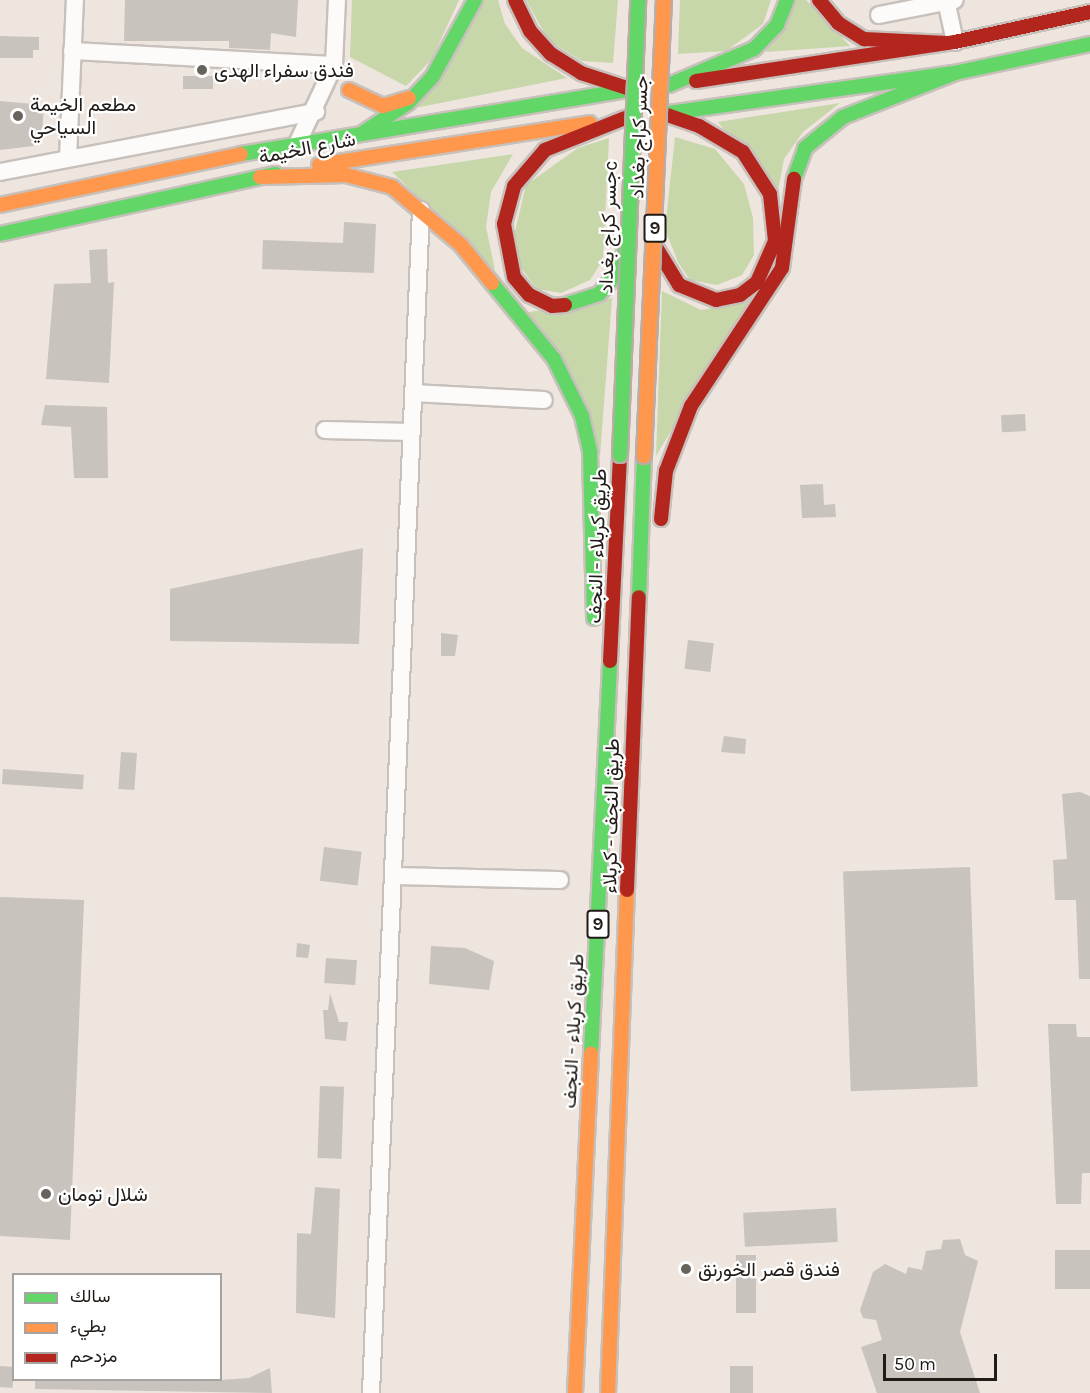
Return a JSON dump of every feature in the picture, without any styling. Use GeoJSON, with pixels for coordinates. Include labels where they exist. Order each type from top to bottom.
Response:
{"type":"FeatureCollection","features":[{"type":"Feature","properties":{"kind":"main road"},"geometry":{"type":"LineString","coordinates":[[364,132],[420,92],[446,58],[475,0]]}},
{"type":"Feature","properties":{"kind":"main road"},"geometry":{"type":"LineString","coordinates":[[515,0],[530,31],[551,54],[581,73],[630,89]]}},
{"type":"Feature","properties":{"kind":"main road","name":"جسر كراج بغدادc"},"geometry":{"type":"LineString","coordinates":[[620,455],[638,0]]}},
{"type":"Feature","properties":{"kind":"main road","name":"جسر كراج بغداد"},"geometry":{"type":"LineString","coordinates":[[644,456],[664,0]]}},
{"type":"Feature","properties":{"kind":"main road"},"geometry":{"type":"LineString","coordinates":[[669,85],[754,49],[777,25],[787,0]]}},
{"type":"Feature","properties":{"kind":"main road"},"geometry":{"type":"LineString","coordinates":[[819,0],[833,19],[864,39],[951,42]]}},
{"type":"Feature","properties":{"kind":"main road"},"geometry":{"type":"LineString","coordinates":[[669,85],[951,42],[1090,12]]}},
{"type":"Feature","properties":{"kind":"main road"},"geometry":{"type":"LineString","coordinates":[[627,244],[615,276],[589,299],[552,306],[520,287],[506,254],[506,212],[521,175],[544,150],[625,118],[955,73],[1090,44]]}},
{"type":"Feature","properties":{"kind":"main road"},"geometry":{"type":"LineString","coordinates":[[660,534],[666,471],[680,430],[708,378],[782,268],[794,177],[805,148],[843,117],[955,73]]}},
{"type":"Feature","properties":{"kind":"main road","name":"شارع الخيمة"},"geometry":{"type":"LineString","coordinates":[[0,205],[298,142],[630,89],[669,85]]}},
{"type":"Feature","properties":{"kind":"main road"},"geometry":{"type":"LineString","coordinates":[[349,90],[383,106],[420,92]]}},
{"type":"Feature","properties":{"kind":"main road"},"geometry":{"type":"LineString","coordinates":[[654,244],[685,289],[716,300],[749,289],[769,264],[775,217],[765,182],[743,152],[699,126],[664,114]]}},
{"type":"Feature","properties":{"kind":"main road","name":"شارع الخيمة"},"geometry":{"type":"LineString","coordinates":[[0,234],[260,177],[625,118]]}},
{"type":"Feature","properties":{"kind":"main road"},"geometry":{"type":"LineString","coordinates":[[260,177],[368,178],[421,206],[461,245],[554,359],[582,416],[593,471],[603,831]]}},
{"type":"Feature","properties":{"kind":"main road","name":"طريق کربلاء - النجف"},"geometry":{"type":"LineString","coordinates":[[575,1393],[620,455]]}},
{"type":"Feature","properties":{"kind":"main road","name":"طريق النجف - کربلاء"},"geometry":{"type":"LineString","coordinates":[[608,1393],[644,456]]}},
{"type":"Feature","properties":{"kind":"main road"},"geometry":{"type":"LineString","coordinates":[[630,833],[654,643]]}},
{"type":"Feature","properties":{"kind":"main road"},"geometry":{"type":"LineString","coordinates":[[564,1393],[568,1316],[581,1254]]}},
{"type":"Feature","properties":{"kind":"street"},"geometry":{"type":"LineString","coordinates":[[68,158],[75,0]]}},
{"type":"Feature","properties":{"kind":"street"},"geometry":{"type":"LineString","coordinates":[[298,142],[316,112],[334,64],[337,0]]}},
{"type":"Feature","properties":{"kind":"street"},"geometry":{"type":"LineString","coordinates":[[879,15],[949,1],[951,42]]}},
{"type":"Feature","properties":{"kind":"street"},"geometry":{"type":"LineString","coordinates":[[72,51],[334,64]]}},
{"type":"Feature","properties":{"kind":"street"},"geometry":{"type":"LineString","coordinates":[[334,64],[349,90],[367,111],[384,119],[416,122]]}},
{"type":"Feature","properties":{"kind":"street"},"geometry":{"type":"LineString","coordinates":[[0,172],[316,112]]}},
{"type":"Feature","properties":{"kind":"street"},"geometry":{"type":"LineString","coordinates":[[370,1393],[421,206]]}},
{"type":"Feature","properties":{"kind":"street"},"geometry":{"type":"LineString","coordinates":[[413,393],[544,400]]}},
{"type":"Feature","properties":{"kind":"street"},"geometry":{"type":"LineString","coordinates":[[326,430],[412,432]]}},
{"type":"Feature","properties":{"kind":"street"},"geometry":{"type":"LineString","coordinates":[[394,876],[560,880]]}},
{"type":"Feature","properties":{"kind":"green space"},"geometry":{"type":"Polygon","coordinates":[[[352,0],[459,0],[432,59],[406,86],[350,57],[352,0]]]}},
{"type":"Feature","properties":{"kind":"green space"},"geometry":{"type":"Polygon","coordinates":[[[483,0],[498,0],[505,24],[522,48],[567,78],[415,108],[483,0]]]}},
{"type":"Feature","properties":{"kind":"green space"},"geometry":{"type":"Polygon","coordinates":[[[526,0],[618,0],[613,63],[582,61],[549,41],[526,0]]]}},
{"type":"Feature","properties":{"kind":"green space"},"geometry":{"type":"Polygon","coordinates":[[[680,0],[771,0],[763,24],[726,51],[678,54],[680,0]]]}},
{"type":"Feature","properties":{"kind":"green space"},"geometry":{"type":"Polygon","coordinates":[[[792,0],[806,0],[850,46],[766,52],[792,0]]]}},
{"type":"Feature","properties":{"kind":"green space"},"geometry":{"type":"Polygon","coordinates":[[[840,103],[803,132],[784,159],[777,196],[718,122],[840,103]]]}},
{"type":"Feature","properties":{"kind":"green space"},"geometry":{"type":"Polygon","coordinates":[[[675,137],[715,149],[744,184],[753,218],[754,255],[742,275],[717,285],[690,280],[678,262],[665,229],[675,137]]]}},
{"type":"Feature","properties":{"kind":"green space"},"geometry":{"type":"Polygon","coordinates":[[[609,138],[603,260],[590,280],[561,293],[537,289],[521,268],[514,236],[526,185],[578,148],[609,138]]]}},
{"type":"Feature","properties":{"kind":"green space"},"geometry":{"type":"Polygon","coordinates":[[[513,154],[491,192],[486,227],[495,270],[392,172],[513,154]]]}},
{"type":"Feature","properties":{"kind":"green space"},"geometry":{"type":"Polygon","coordinates":[[[662,291],[701,310],[748,302],[656,456],[662,291]]]}},
{"type":"Feature","properties":{"kind":"green space"},"geometry":{"type":"Polygon","coordinates":[[[612,298],[600,456],[524,313],[612,298]]]}},
{"type":"Feature","properties":{"kind":"building"},"geometry":{"type":"Polygon","coordinates":[[[125,0],[298,0],[296,37],[271,33],[270,50],[229,48],[229,41],[124,41],[125,0]]]}},
{"type":"Feature","properties":{"kind":"building"},"geometry":{"type":"Polygon","coordinates":[[[0,36],[39,37],[39,50],[33,50],[33,58],[0,58],[0,36]]]}},
{"type":"Feature","properties":{"kind":"building"},"geometry":{"type":"Polygon","coordinates":[[[183,76],[213,76],[213,89],[183,89],[183,76]]]}},
{"type":"Feature","properties":{"kind":"building"},"geometry":{"type":"Polygon","coordinates":[[[0,101],[44,105],[41,145],[0,150],[0,101]]]}},
{"type":"Feature","properties":{"kind":"building"},"geometry":{"type":"Polygon","coordinates":[[[344,222],[376,224],[374,273],[262,269],[263,240],[343,243],[344,222]]]}},
{"type":"Feature","properties":{"kind":"building"},"geometry":{"type":"Polygon","coordinates":[[[107,249],[108,283],[114,282],[109,383],[46,379],[54,284],[91,283],[89,250],[107,249]]]}},
{"type":"Feature","properties":{"kind":"building"},"geometry":{"type":"Polygon","coordinates":[[[45,405],[107,407],[108,478],[74,478],[71,427],[41,425],[45,405]]]}},
{"type":"Feature","properties":{"kind":"building"},"geometry":{"type":"Polygon","coordinates":[[[1025,414],[1026,431],[1002,432],[1001,415],[1025,414]]]}},
{"type":"Feature","properties":{"kind":"building"},"geometry":{"type":"Polygon","coordinates":[[[823,484],[824,505],[835,504],[836,517],[802,518],[800,485],[823,484]]]}},
{"type":"Feature","properties":{"kind":"building"},"geometry":{"type":"Polygon","coordinates":[[[363,548],[359,644],[170,641],[170,589],[363,548]]]}},
{"type":"Feature","properties":{"kind":"building"},"geometry":{"type":"Polygon","coordinates":[[[441,633],[458,635],[455,656],[441,656],[441,633]]]}},
{"type":"Feature","properties":{"kind":"building"},"geometry":{"type":"Polygon","coordinates":[[[688,640],[714,643],[710,672],[684,669],[688,640]]]}},
{"type":"Feature","properties":{"kind":"building"},"geometry":{"type":"Polygon","coordinates":[[[724,736],[746,739],[745,754],[721,752],[724,736]]]}},
{"type":"Feature","properties":{"kind":"building"},"geometry":{"type":"Polygon","coordinates":[[[121,752],[137,753],[134,790],[118,789],[121,752]]]}},
{"type":"Feature","properties":{"kind":"building"},"geometry":{"type":"Polygon","coordinates":[[[3,769],[84,775],[83,790],[2,784],[3,769]]]}},
{"type":"Feature","properties":{"kind":"building"},"geometry":{"type":"Polygon","coordinates":[[[1080,792],[1090,796],[1090,979],[1079,979],[1076,900],[1055,900],[1053,860],[1067,859],[1062,794],[1080,792]]]}},
{"type":"Feature","properties":{"kind":"building"},"geometry":{"type":"Polygon","coordinates":[[[324,847],[362,852],[358,885],[320,881],[324,847]]]}},
{"type":"Feature","properties":{"kind":"building"},"geometry":{"type":"Polygon","coordinates":[[[970,867],[978,1087],[851,1091],[843,871],[970,867]]]}},
{"type":"Feature","properties":{"kind":"building"},"geometry":{"type":"Polygon","coordinates":[[[0,897],[84,900],[70,1240],[0,1236],[0,897]]]}},
{"type":"Feature","properties":{"kind":"building"},"geometry":{"type":"Polygon","coordinates":[[[297,943],[310,945],[308,958],[296,957],[297,943]]]}},
{"type":"Feature","properties":{"kind":"building"},"geometry":{"type":"Polygon","coordinates":[[[431,946],[465,948],[494,961],[489,990],[429,984],[431,946]]]}},
{"type":"Feature","properties":{"kind":"building"},"geometry":{"type":"Polygon","coordinates":[[[326,958],[357,960],[355,985],[324,983],[326,958]]]}},
{"type":"Feature","properties":{"kind":"building"},"geometry":{"type":"Polygon","coordinates":[[[330,993],[339,1022],[348,1022],[346,1041],[325,1039],[323,1010],[328,1010],[330,993]]]}},
{"type":"Feature","properties":{"kind":"building"},"geometry":{"type":"Polygon","coordinates":[[[1048,1024],[1076,1024],[1077,1037],[1090,1037],[1090,1173],[1082,1173],[1081,1204],[1056,1204],[1048,1024]]]}},
{"type":"Feature","properties":{"kind":"building"},"geometry":{"type":"Polygon","coordinates":[[[320,1086],[344,1087],[341,1159],[317,1158],[320,1086]]]}},
{"type":"Feature","properties":{"kind":"building"},"geometry":{"type":"Polygon","coordinates":[[[315,1187],[340,1189],[335,1318],[296,1313],[297,1233],[311,1234],[315,1187]]]}},
{"type":"Feature","properties":{"kind":"building"},"geometry":{"type":"Polygon","coordinates":[[[836,1208],[838,1242],[745,1247],[743,1213],[836,1208]]]}},
{"type":"Feature","properties":{"kind":"building"},"geometry":{"type":"Polygon","coordinates":[[[960,1239],[965,1255],[978,1261],[960,1332],[980,1393],[877,1393],[861,1347],[882,1340],[876,1320],[863,1318],[860,1310],[873,1272],[885,1264],[906,1274],[908,1267],[922,1270],[926,1251],[941,1249],[943,1240],[960,1239]]]}},
{"type":"Feature","properties":{"kind":"building"},"geometry":{"type":"Polygon","coordinates":[[[1055,1250],[1090,1250],[1090,1289],[1055,1289],[1055,1250]]]}},
{"type":"Feature","properties":{"kind":"building"},"geometry":{"type":"Polygon","coordinates":[[[736,1255],[756,1255],[756,1313],[736,1313],[736,1255]]]}},
{"type":"Feature","properties":{"kind":"building"},"geometry":{"type":"Polygon","coordinates":[[[0,1366],[12,1367],[13,1388],[0,1387],[0,1366]]]}},
{"type":"Feature","properties":{"kind":"building"},"geometry":{"type":"Polygon","coordinates":[[[730,1366],[753,1366],[753,1393],[730,1393],[730,1366]]]}},
{"type":"Feature","properties":{"kind":"building"},"geometry":{"type":"Polygon","coordinates":[[[270,1368],[272,1393],[35,1389],[35,1381],[222,1381],[249,1378],[270,1368]]]}},
{"type":"Feature","properties":{"kind":"traffic: fast"},"geometry":{"type":"LineString","coordinates":[[364,132],[408,103],[433,76],[475,0]]}},
{"type":"Feature","properties":{"kind":"traffic: fast"},"geometry":{"type":"LineString","coordinates":[[620,455],[638,0]]}},
{"type":"Feature","properties":{"kind":"traffic: fast"},"geometry":{"type":"LineString","coordinates":[[669,85],[754,49],[777,25],[787,0]]}},
{"type":"Feature","properties":{"kind":"traffic: fast"},"geometry":{"type":"LineString","coordinates":[[662,114],[955,73],[1090,44]]}},
{"type":"Feature","properties":{"kind":"traffic: fast"},"geometry":{"type":"LineString","coordinates":[[794,179],[805,148],[843,117],[955,73]]}},
{"type":"Feature","properties":{"kind":"traffic: fast"},"geometry":{"type":"LineString","coordinates":[[241,154],[627,90]]}},
{"type":"Feature","properties":{"kind":"traffic: fast"},"geometry":{"type":"LineString","coordinates":[[0,234],[276,174]]}},
{"type":"Feature","properties":{"kind":"traffic: fast"},"geometry":{"type":"LineString","coordinates":[[565,305],[599,294],[615,276],[627,244]]}},
{"type":"Feature","properties":{"kind":"traffic: fast"},"geometry":{"type":"LineString","coordinates":[[492,283],[554,359],[582,416],[590,452],[594,618]]}},
{"type":"Feature","properties":{"kind":"traffic: fast"},"geometry":{"type":"LineString","coordinates":[[639,597],[644,456]]}},
{"type":"Feature","properties":{"kind":"traffic: fast"},"geometry":{"type":"LineString","coordinates":[[591,1053],[610,661]]}},
{"type":"Feature","properties":{"kind":"traffic: slow"},"geometry":{"type":"LineString","coordinates":[[644,456],[664,0]]}},
{"type":"Feature","properties":{"kind":"traffic: slow"},"geometry":{"type":"LineString","coordinates":[[349,90],[383,106],[409,98]]}},
{"type":"Feature","properties":{"kind":"traffic: slow"},"geometry":{"type":"LineString","coordinates":[[319,165],[590,123]]}},
{"type":"Feature","properties":{"kind":"traffic: slow"},"geometry":{"type":"LineString","coordinates":[[0,205],[241,154]]}},
{"type":"Feature","properties":{"kind":"traffic: slow"},"geometry":{"type":"LineString","coordinates":[[260,177],[346,175],[392,187],[461,245],[492,283]]}},
{"type":"Feature","properties":{"kind":"traffic: slow"},"geometry":{"type":"LineString","coordinates":[[608,1393],[627,890]]}},
{"type":"Feature","properties":{"kind":"traffic: slow"},"geometry":{"type":"LineString","coordinates":[[575,1393],[591,1053]]}},
{"type":"Feature","properties":{"kind":"traffic: jam"},"geometry":{"type":"LineString","coordinates":[[515,0],[530,31],[551,54],[581,73],[630,89]]}},
{"type":"Feature","properties":{"kind":"traffic: jam"},"geometry":{"type":"LineString","coordinates":[[819,0],[838,23],[864,39],[947,43]]}},
{"type":"Feature","properties":{"kind":"traffic: jam"},"geometry":{"type":"LineString","coordinates":[[696,81],[955,42],[1090,12]]}},
{"type":"Feature","properties":{"kind":"traffic: jam"},"geometry":{"type":"LineString","coordinates":[[654,244],[679,285],[716,300],[740,295],[757,282],[775,241],[770,194],[743,152],[699,126],[664,114]]}},
{"type":"Feature","properties":{"kind":"traffic: jam"},"geometry":{"type":"LineString","coordinates":[[565,305],[552,306],[529,295],[514,277],[504,224],[514,186],[545,150],[625,118]]}},
{"type":"Feature","properties":{"kind":"traffic: jam"},"geometry":{"type":"LineString","coordinates":[[661,519],[666,471],[691,406],[782,268],[794,179]]}},
{"type":"Feature","properties":{"kind":"traffic: jam"},"geometry":{"type":"LineString","coordinates":[[610,661],[620,455]]}},
{"type":"Feature","properties":{"kind":"traffic: jam"},"geometry":{"type":"LineString","coordinates":[[627,890],[639,597]]}},
{"type":"Feature","properties":{"kind":"place","name":"فندق سفراء الهدى"},"geometry":{"type":"Point","coordinates":[202,70]}},
{"type":"Feature","properties":{"kind":"place","name":"مطعم الخيمة السياحي"},"geometry":{"type":"Point","coordinates":[18,116]}},
{"type":"Feature","properties":{"kind":"place","name":"شلال تومان"},"geometry":{"type":"Point","coordinates":[46,1194]}},
{"type":"Feature","properties":{"kind":"place","name":"فندق قصر الخورنق"},"geometry":{"type":"Point","coordinates":[686,1269]}}]}
